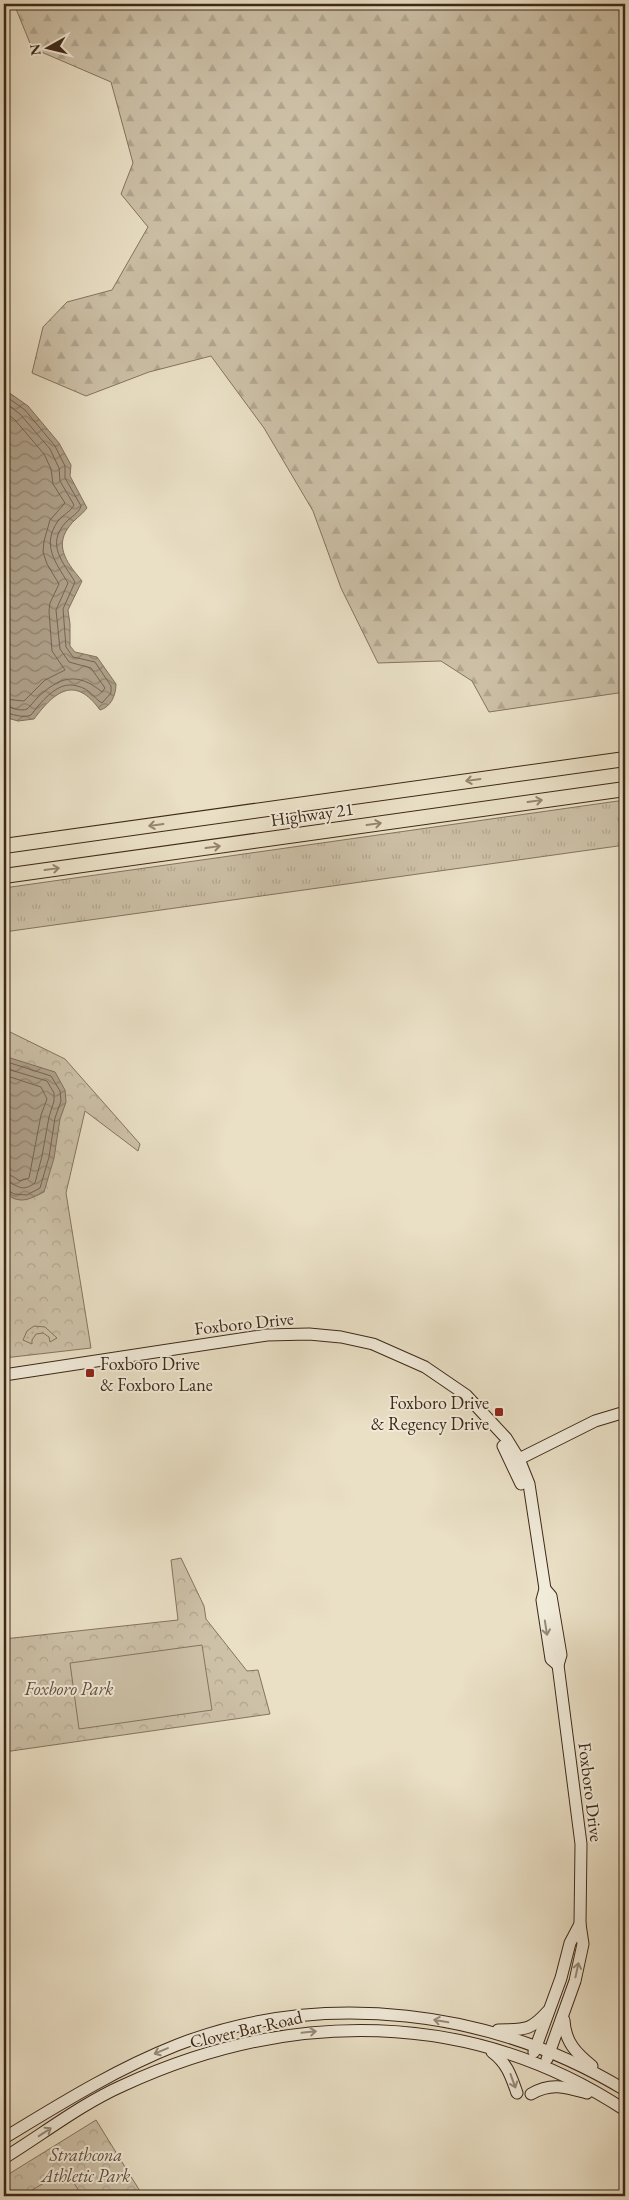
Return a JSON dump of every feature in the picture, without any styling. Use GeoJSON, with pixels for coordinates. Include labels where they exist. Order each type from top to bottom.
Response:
{"type":"FeatureCollection","features":[{"type":"Feature","properties":{"kind":"main road","name":"Highway 21"},"geometry":{"type":"LineString","coordinates":[[4,846],[625,759]]}},
{"type":"Feature","properties":{"kind":"main road","name":"Highway 21"},"geometry":{"type":"LineString","coordinates":[[4,876],[625,788]]}},
{"type":"Feature","properties":{"kind":"main road","name":"Foxboro Drive"},"geometry":{"type":"LineString","coordinates":[[4,1375],[267,1335],[309,1334],[341,1337],[373,1344],[425,1366],[466,1395],[506,1438],[519,1459],[529,1484],[545,1589],[542,1600],[545,1628],[551,1659],[558,1664],[581,1844],[580,1924],[583,1944],[575,1981],[543,2067]]}},
{"type":"Feature","properties":{"kind":"main road"},"geometry":{"type":"LineString","coordinates":[[519,1459],[595,1422],[625,1412]]}},
{"type":"Feature","properties":{"kind":"main road","name":"Foxboro Drive"},"geometry":{"type":"LineString","coordinates":[[492,1425],[531,1507]]}},
{"type":"Feature","properties":{"kind":"main road","name":"Foxboro Drive"},"geometry":{"type":"LineString","coordinates":[[530,2062],[550,2008],[570,1943],[580,1924]]}},
{"type":"Feature","properties":{"kind":"main road"},"geometry":{"type":"LineString","coordinates":[[489,2030],[525,2029],[532,2027],[550,2008]]}},
{"type":"Feature","properties":{"kind":"main road","name":"Clover Bar Road"},"geometry":{"type":"LineString","coordinates":[[4,2138],[85,2089],[144,2059],[179,2044],[242,2026],[310,2016],[366,2013],[405,2015],[489,2030],[537,2046],[609,2080],[625,2090]]}},
{"type":"Feature","properties":{"kind":"main road"},"geometry":{"type":"LineString","coordinates":[[564,2014],[564,2032],[576,2053],[609,2080]]}},
{"type":"Feature","properties":{"kind":"main road","name":"Clover Bar Road"},"geometry":{"type":"LineString","coordinates":[[4,2158],[78,2111],[122,2086],[186,2060],[231,2046],[270,2037],[313,2031],[361,2030],[421,2034],[483,2045],[543,2067],[606,2098],[625,2110]]}},
{"type":"Feature","properties":{"kind":"main road"},"geometry":{"type":"LineString","coordinates":[[483,2045],[502,2059],[510,2071],[517,2092]]}},
{"type":"Feature","properties":{"kind":"main road"},"geometry":{"type":"LineString","coordinates":[[531,2094],[541,2088],[556,2085],[606,2098]]}},
{"type":"Feature","properties":{"kind":"green space"},"geometry":{"type":"Polygon","coordinates":[[[14,4],[625,4],[625,692],[489,712],[472,681],[441,661],[378,663],[341,588],[313,511],[264,428],[211,356],[149,372],[86,396],[32,373],[43,327],[67,302],[112,290],[148,227],[121,194],[133,163],[111,82],[32,48],[14,4]]]}},
{"type":"Feature","properties":{"kind":"green space"},"geometry":{"type":"Polygon","coordinates":[[[625,800],[625,845],[4,932],[4,888],[625,800]]]}},
{"type":"Feature","properties":{"kind":"green space"},"geometry":{"type":"Polygon","coordinates":[[[4,1029],[65,1059],[140,1144],[138,1151],[85,1111],[66,1193],[91,1348],[4,1358],[4,1029]]]}},
{"type":"Feature","properties":{"kind":"green space"},"geometry":{"type":"Polygon","coordinates":[[[34,1326],[45,1327],[57,1338],[50,1342],[49,1337],[43,1333],[36,1334],[32,1344],[23,1340],[27,1331],[34,1326]]]}},
{"type":"Feature","properties":{"kind":"green space","name":"Foxboro Park"},"geometry":{"type":"Polygon","coordinates":[[[181,1558],[204,1606],[206,1619],[247,1671],[258,1670],[270,1714],[4,1752],[4,1639],[178,1620],[171,1560],[181,1558]]]}},
{"type":"Feature","properties":{"kind":"green space"},"geometry":{"type":"Polygon","coordinates":[[[202,1645],[212,1710],[79,1729],[70,1663],[202,1645]]]}},
{"type":"Feature","properties":{"kind":"green space","name":"Strathcona Athletic Park"},"geometry":{"type":"Polygon","coordinates":[[[96,2120],[143,2196],[4,2196],[4,2177],[96,2120]]]}},
{"type":"Feature","properties":{"kind":"green space"},"geometry":{"type":"Polygon","coordinates":[[[66,2170],[82,2196],[22,2196],[66,2170]]]}},
{"type":"Feature","properties":{"kind":"water"},"geometry":{"type":"Polygon","coordinates":[[[4,389],[28,406],[59,443],[71,465],[70,476],[87,508],[72,522],[62,542],[68,562],[82,581],[68,610],[70,646],[75,652],[97,657],[116,684],[112,700],[100,710],[91,699],[74,690],[58,695],[34,719],[18,721],[4,717],[4,389]]]}},
{"type":"Feature","properties":{"kind":"water"},"geometry":{"type":"Polygon","coordinates":[[[4,1056],[55,1072],[65,1090],[66,1102],[60,1119],[54,1158],[44,1192],[24,1200],[14,1199],[4,1192],[4,1056]]]}},
{"type":"Feature","properties":{"kind":"place","name":"Foxboro Drive & Foxboro Lane"},"geometry":{"type":"Point","coordinates":[90,1373]}},
{"type":"Feature","properties":{"kind":"place","name":"Foxboro Drive & Regency Drive"},"geometry":{"type":"Point","coordinates":[499,1412]}}]}
